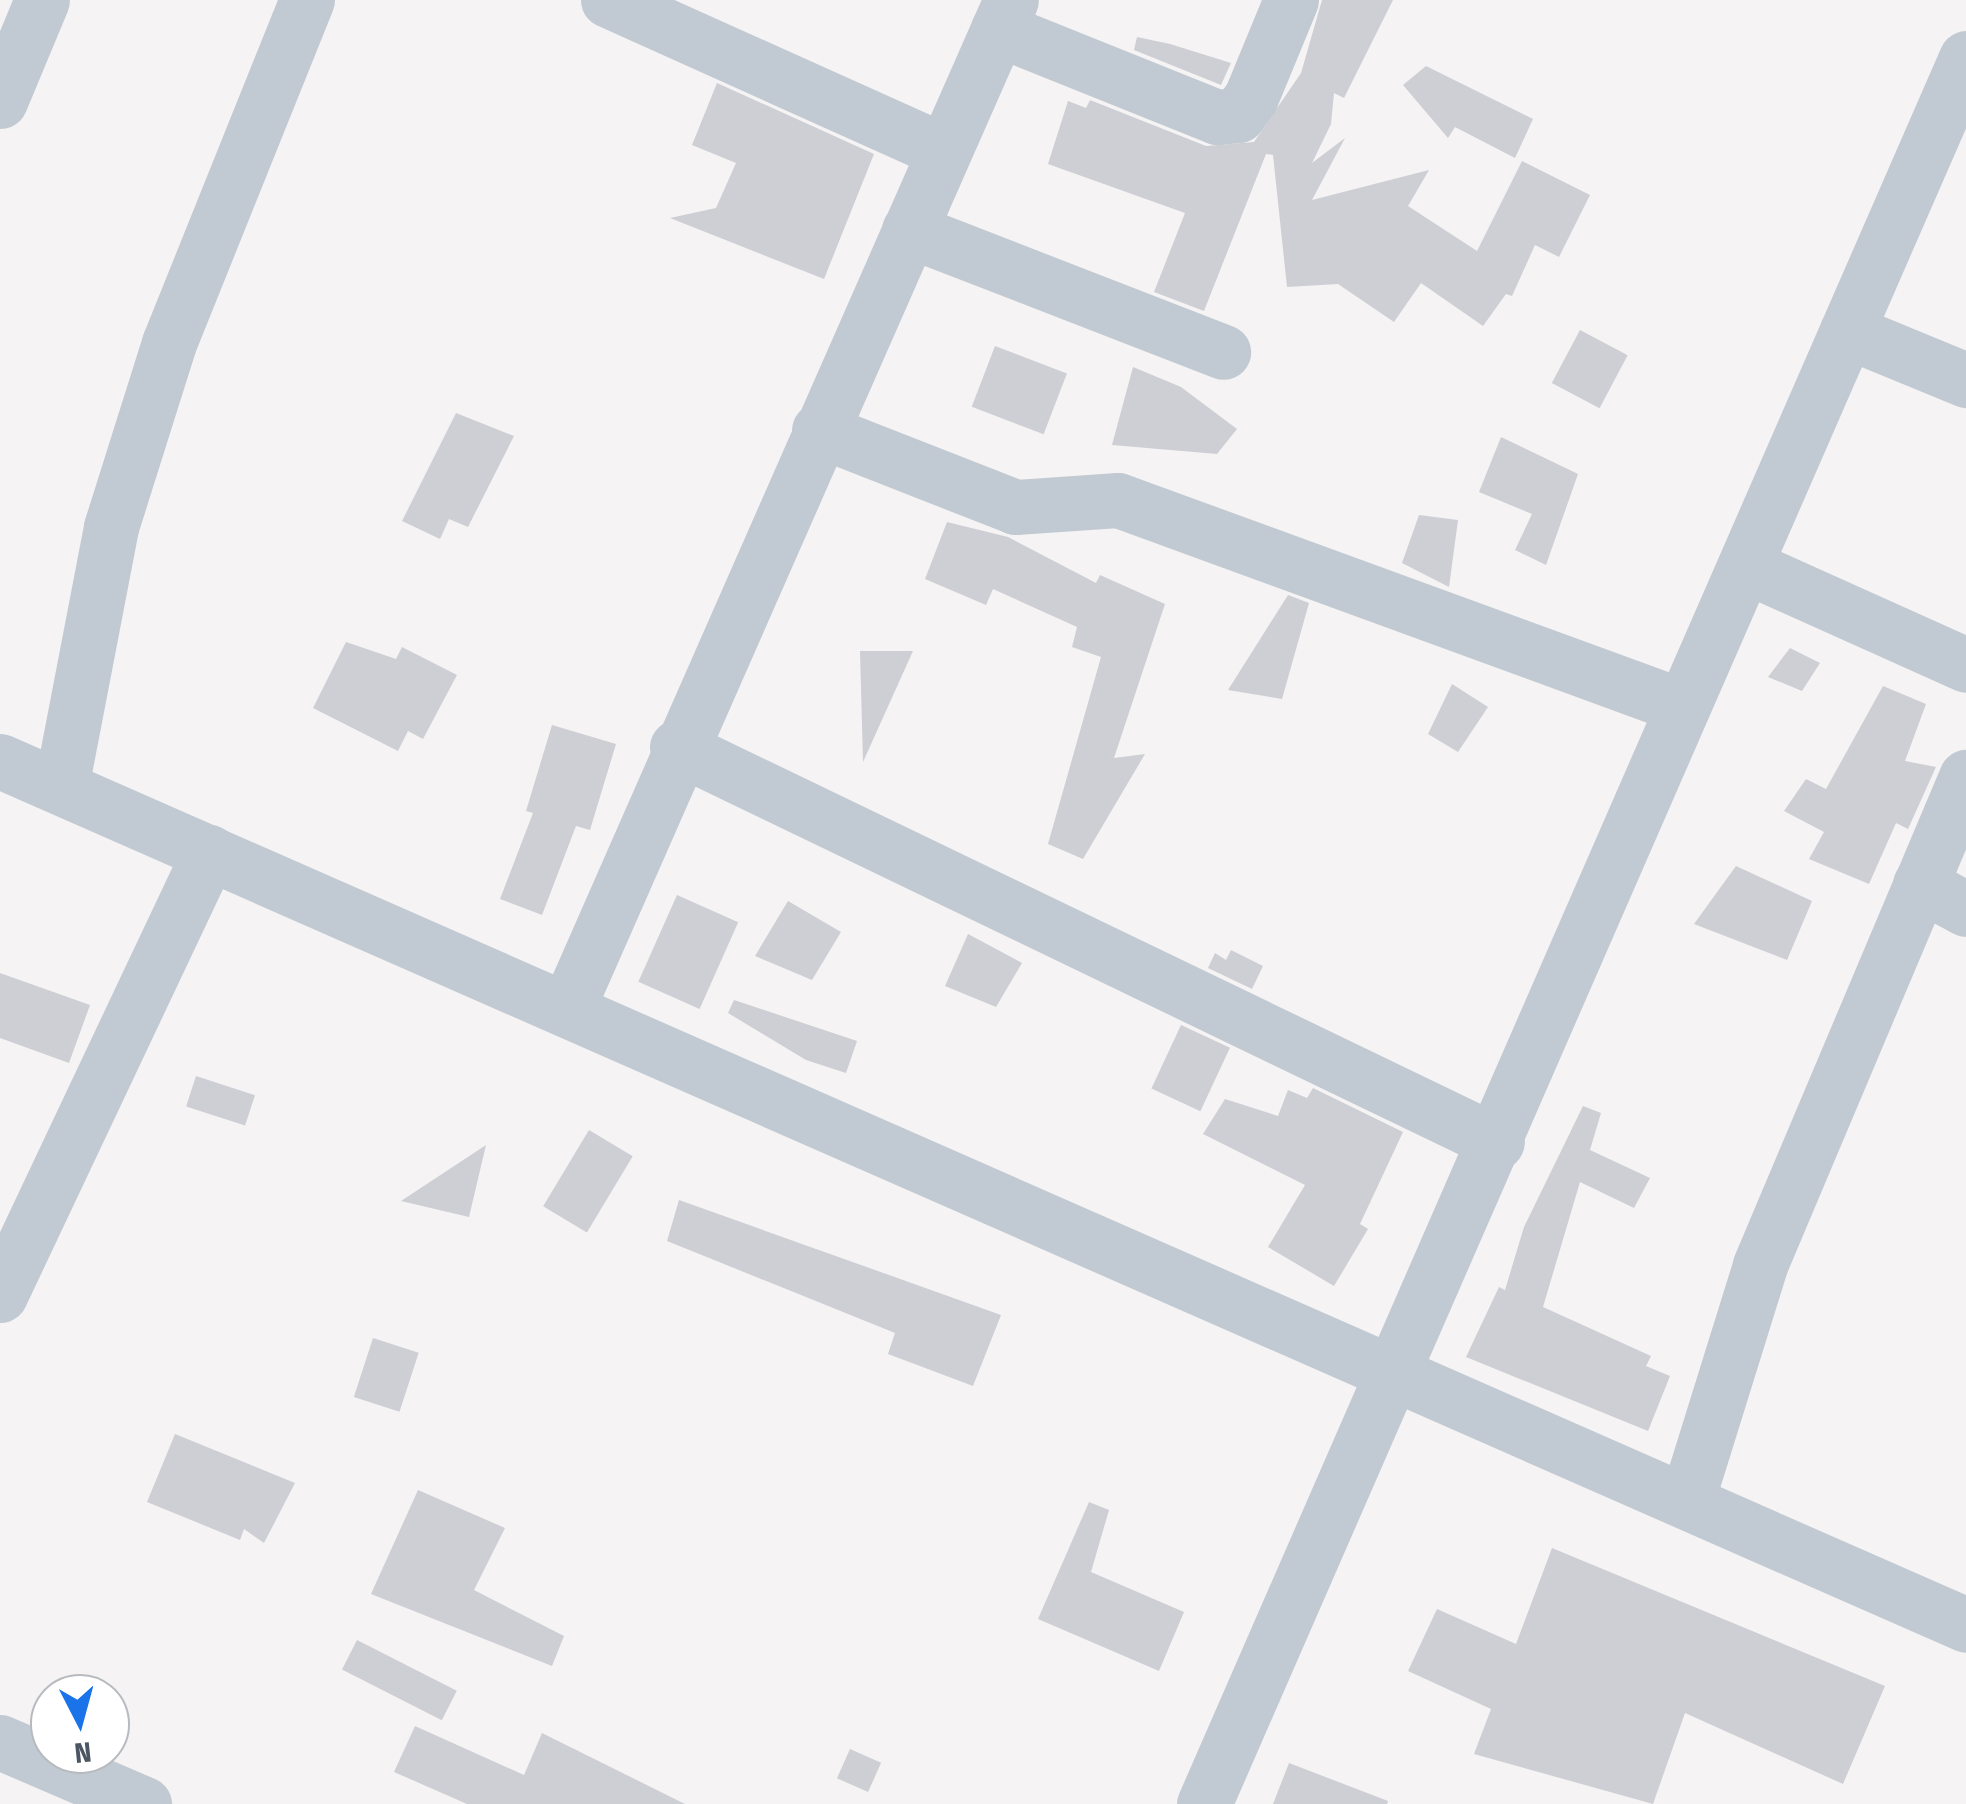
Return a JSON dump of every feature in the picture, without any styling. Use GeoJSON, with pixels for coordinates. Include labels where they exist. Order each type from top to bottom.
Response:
{"type":"FeatureCollection","features":[{"type":"Feature","properties":{"kind":"street"},"geometry":{"type":"LineString","coordinates":[[0,100],[42,0]]}},
{"type":"Feature","properties":{"kind":"street"},"geometry":{"type":"LineString","coordinates":[[61,788],[111,527],[168,342],[308,0]]}},
{"type":"Feature","properties":{"kind":"street"},"geometry":{"type":"LineString","coordinates":[[608,0],[944,150]]}},
{"type":"Feature","properties":{"kind":"street"},"geometry":{"type":"LineString","coordinates":[[567,1009],[677,748],[1005,15],[1217,117],[1238,115],[1251,97],[1291,0]]}},
{"type":"Feature","properties":{"kind":"street"},"geometry":{"type":"LineString","coordinates":[[1204,1804],[1398,1372],[1682,706],[1966,58]]}},
{"type":"Feature","properties":{"kind":"street"},"geometry":{"type":"LineString","coordinates":[[909,230],[1222,352]]}},
{"type":"Feature","properties":{"kind":"street"},"geometry":{"type":"LineString","coordinates":[[1847,331],[1966,380]]}},
{"type":"Feature","properties":{"kind":"street"},"geometry":{"type":"LineString","coordinates":[[820,430],[1014,506],[1118,500],[1682,706]]}},
{"type":"Feature","properties":{"kind":"street"},"geometry":{"type":"LineString","coordinates":[[1746,566],[1966,666]]}},
{"type":"Feature","properties":{"kind":"street"},"geometry":{"type":"LineString","coordinates":[[677,748],[1497,1142]]}},
{"type":"Feature","properties":{"kind":"street"},"geometry":{"type":"LineString","coordinates":[[0,761],[1966,1624]]}},
{"type":"Feature","properties":{"kind":"street"},"geometry":{"type":"LineString","coordinates":[[1687,1500],[1760,1265],[1943,896],[1966,777]]}},
{"type":"Feature","properties":{"kind":"street"},"geometry":{"type":"LineString","coordinates":[[0,1295],[209,852]]}},
{"type":"Feature","properties":{"kind":"street"},"geometry":{"type":"LineString","coordinates":[[0,1742],[144,1804]]}},
{"type":"Feature","properties":{"kind":"building"},"geometry":{"type":"Polygon","coordinates":[[[1322,0],[1393,0],[1344,98],[1334,93],[1331,124],[1312,163],[1345,138],[1312,200],[1429,170],[1408,206],[1477,251],[1522,161],[1590,195],[1559,257],[1535,245],[1512,296],[1506,294],[1483,326],[1421,283],[1394,322],[1338,284],[1287,287],[1273,155],[1266,154],[1204,311],[1154,292],[1185,213],[1048,164],[1068,101],[1086,108],[1090,100],[1206,146],[1254,142],[1301,73],[1322,0]]]}},
{"type":"Feature","properties":{"kind":"building"},"geometry":{"type":"Polygon","coordinates":[[[1137,37],[1231,63],[1221,85],[1134,50],[1137,37]]]}},
{"type":"Feature","properties":{"kind":"building"},"geometry":{"type":"Polygon","coordinates":[[[1426,66],[1533,119],[1515,158],[1455,127],[1448,138],[1403,85],[1426,66]]]}},
{"type":"Feature","properties":{"kind":"building"},"geometry":{"type":"Polygon","coordinates":[[[717,83],[874,154],[824,279],[670,218],[716,208],[736,163],[692,145],[717,83]]]}},
{"type":"Feature","properties":{"kind":"building"},"geometry":{"type":"Polygon","coordinates":[[[1580,330],[1628,355],[1600,408],[1552,383],[1580,330]]]}},
{"type":"Feature","properties":{"kind":"building"},"geometry":{"type":"Polygon","coordinates":[[[995,346],[1067,374],[1044,434],[972,407],[995,346]]]}},
{"type":"Feature","properties":{"kind":"building"},"geometry":{"type":"Polygon","coordinates":[[[1133,367],[1181,387],[1237,429],[1217,454],[1112,445],[1133,367]]]}},
{"type":"Feature","properties":{"kind":"building"},"geometry":{"type":"Polygon","coordinates":[[[456,413],[514,436],[468,527],[449,519],[440,539],[402,521],[456,413]]]}},
{"type":"Feature","properties":{"kind":"building"},"geometry":{"type":"Polygon","coordinates":[[[1501,437],[1578,474],[1546,565],[1515,550],[1532,514],[1479,492],[1501,437]]]}},
{"type":"Feature","properties":{"kind":"building"},"geometry":{"type":"Polygon","coordinates":[[[1419,515],[1458,520],[1449,587],[1402,563],[1419,515]]]}},
{"type":"Feature","properties":{"kind":"building"},"geometry":{"type":"Polygon","coordinates":[[[947,522],[1008,537],[1096,583],[1100,575],[1165,604],[1114,758],[1145,754],[1083,859],[1048,844],[1101,657],[1072,647],[1077,627],[993,589],[986,605],[925,579],[947,522]]]}},
{"type":"Feature","properties":{"kind":"building"},"geometry":{"type":"Polygon","coordinates":[[[1288,595],[1309,603],[1282,699],[1228,690],[1288,595]]]}},
{"type":"Feature","properties":{"kind":"building"},"geometry":{"type":"Polygon","coordinates":[[[346,642],[396,659],[402,647],[457,675],[423,739],[408,731],[398,751],[313,708],[346,642]]]}},
{"type":"Feature","properties":{"kind":"building"},"geometry":{"type":"Polygon","coordinates":[[[1790,648],[1820,663],[1802,691],[1768,677],[1790,648]]]}},
{"type":"Feature","properties":{"kind":"building"},"geometry":{"type":"Polygon","coordinates":[[[860,651],[913,651],[863,762],[860,651]]]}},
{"type":"Feature","properties":{"kind":"building"},"geometry":{"type":"Polygon","coordinates":[[[1452,684],[1488,707],[1458,752],[1428,734],[1452,684]]]}},
{"type":"Feature","properties":{"kind":"building"},"geometry":{"type":"Polygon","coordinates":[[[1883,686],[1926,704],[1905,761],[1936,767],[1908,829],[1896,823],[1869,884],[1809,859],[1824,832],[1784,811],[1806,779],[1826,789],[1883,686]]]}},
{"type":"Feature","properties":{"kind":"building"},"geometry":{"type":"Polygon","coordinates":[[[552,725],[616,744],[590,830],[576,826],[542,915],[500,899],[533,813],[526,811],[552,725]]]}},
{"type":"Feature","properties":{"kind":"building"},"geometry":{"type":"Polygon","coordinates":[[[1736,866],[1812,901],[1787,960],[1694,924],[1736,866]]]}},
{"type":"Feature","properties":{"kind":"building"},"geometry":{"type":"Polygon","coordinates":[[[677,895],[738,922],[700,1009],[638,982],[677,895]]]}},
{"type":"Feature","properties":{"kind":"building"},"geometry":{"type":"Polygon","coordinates":[[[788,901],[841,932],[812,980],[755,956],[788,901]]]}},
{"type":"Feature","properties":{"kind":"building"},"geometry":{"type":"Polygon","coordinates":[[[968,934],[1022,963],[996,1007],[945,986],[968,934]]]}},
{"type":"Feature","properties":{"kind":"building"},"geometry":{"type":"Polygon","coordinates":[[[1231,950],[1263,966],[1252,989],[1208,968],[1215,953],[1226,960],[1231,950]]]}},
{"type":"Feature","properties":{"kind":"building"},"geometry":{"type":"Polygon","coordinates":[[[0,973],[90,1005],[69,1063],[0,1038],[0,973]]]}},
{"type":"Feature","properties":{"kind":"building"},"geometry":{"type":"Polygon","coordinates":[[[734,1000],[857,1041],[846,1073],[806,1060],[728,1013],[734,1000]]]}},
{"type":"Feature","properties":{"kind":"building"},"geometry":{"type":"Polygon","coordinates":[[[1181,1025],[1230,1048],[1200,1111],[1151,1088],[1181,1025]]]}},
{"type":"Feature","properties":{"kind":"building"},"geometry":{"type":"Polygon","coordinates":[[[196,1076],[255,1095],[245,1126],[186,1106],[196,1076]]]}},
{"type":"Feature","properties":{"kind":"building"},"geometry":{"type":"Polygon","coordinates":[[[1313,1088],[1403,1132],[1360,1224],[1368,1229],[1334,1286],[1268,1247],[1305,1185],[1203,1134],[1225,1099],[1278,1116],[1288,1090],[1307,1098],[1313,1088]]]}},
{"type":"Feature","properties":{"kind":"building"},"geometry":{"type":"Polygon","coordinates":[[[1583,1106],[1601,1113],[1590,1150],[1650,1178],[1634,1208],[1580,1182],[1543,1307],[1651,1356],[1646,1366],[1670,1376],[1648,1431],[1466,1357],[1499,1287],[1505,1290],[1524,1227],[1583,1106]]]}},
{"type":"Feature","properties":{"kind":"building"},"geometry":{"type":"Polygon","coordinates":[[[589,1130],[633,1156],[587,1233],[543,1206],[589,1130]]]}},
{"type":"Feature","properties":{"kind":"building"},"geometry":{"type":"Polygon","coordinates":[[[486,1145],[469,1217],[401,1201],[486,1145]]]}},
{"type":"Feature","properties":{"kind":"building"},"geometry":{"type":"Polygon","coordinates":[[[679,1200],[1001,1315],[973,1386],[888,1354],[895,1333],[667,1241],[679,1200]]]}},
{"type":"Feature","properties":{"kind":"building"},"geometry":{"type":"Polygon","coordinates":[[[373,1338],[419,1353],[399,1412],[354,1397],[373,1338]]]}},
{"type":"Feature","properties":{"kind":"building"},"geometry":{"type":"Polygon","coordinates":[[[175,1434],[295,1483],[264,1543],[244,1529],[240,1540],[147,1502],[175,1434]]]}},
{"type":"Feature","properties":{"kind":"building"},"geometry":{"type":"Polygon","coordinates":[[[418,1490],[505,1528],[474,1590],[564,1636],[552,1666],[371,1594],[418,1490]]]}},
{"type":"Feature","properties":{"kind":"building"},"geometry":{"type":"Polygon","coordinates":[[[1089,1502],[1109,1510],[1091,1572],[1184,1612],[1159,1671],[1038,1619],[1089,1502]]]}},
{"type":"Feature","properties":{"kind":"building"},"geometry":{"type":"Polygon","coordinates":[[[1552,1548],[1885,1686],[1843,1784],[1685,1713],[1653,1804],[1474,1754],[1491,1709],[1408,1671],[1437,1609],[1516,1644],[1552,1548]]]}},
{"type":"Feature","properties":{"kind":"building"},"geometry":{"type":"Polygon","coordinates":[[[357,1640],[457,1691],[442,1720],[342,1669],[357,1640]]]}},
{"type":"Feature","properties":{"kind":"building"},"geometry":{"type":"Polygon","coordinates":[[[415,1726],[524,1775],[542,1733],[685,1804],[467,1804],[394,1772],[415,1726]]]}},
{"type":"Feature","properties":{"kind":"building"},"geometry":{"type":"Polygon","coordinates":[[[850,1749],[881,1763],[868,1792],[837,1778],[850,1749]]]}},
{"type":"Feature","properties":{"kind":"building"},"geometry":{"type":"Polygon","coordinates":[[[1289,1763],[1388,1801],[1387,1804],[1273,1804],[1289,1763]]]}}]}
